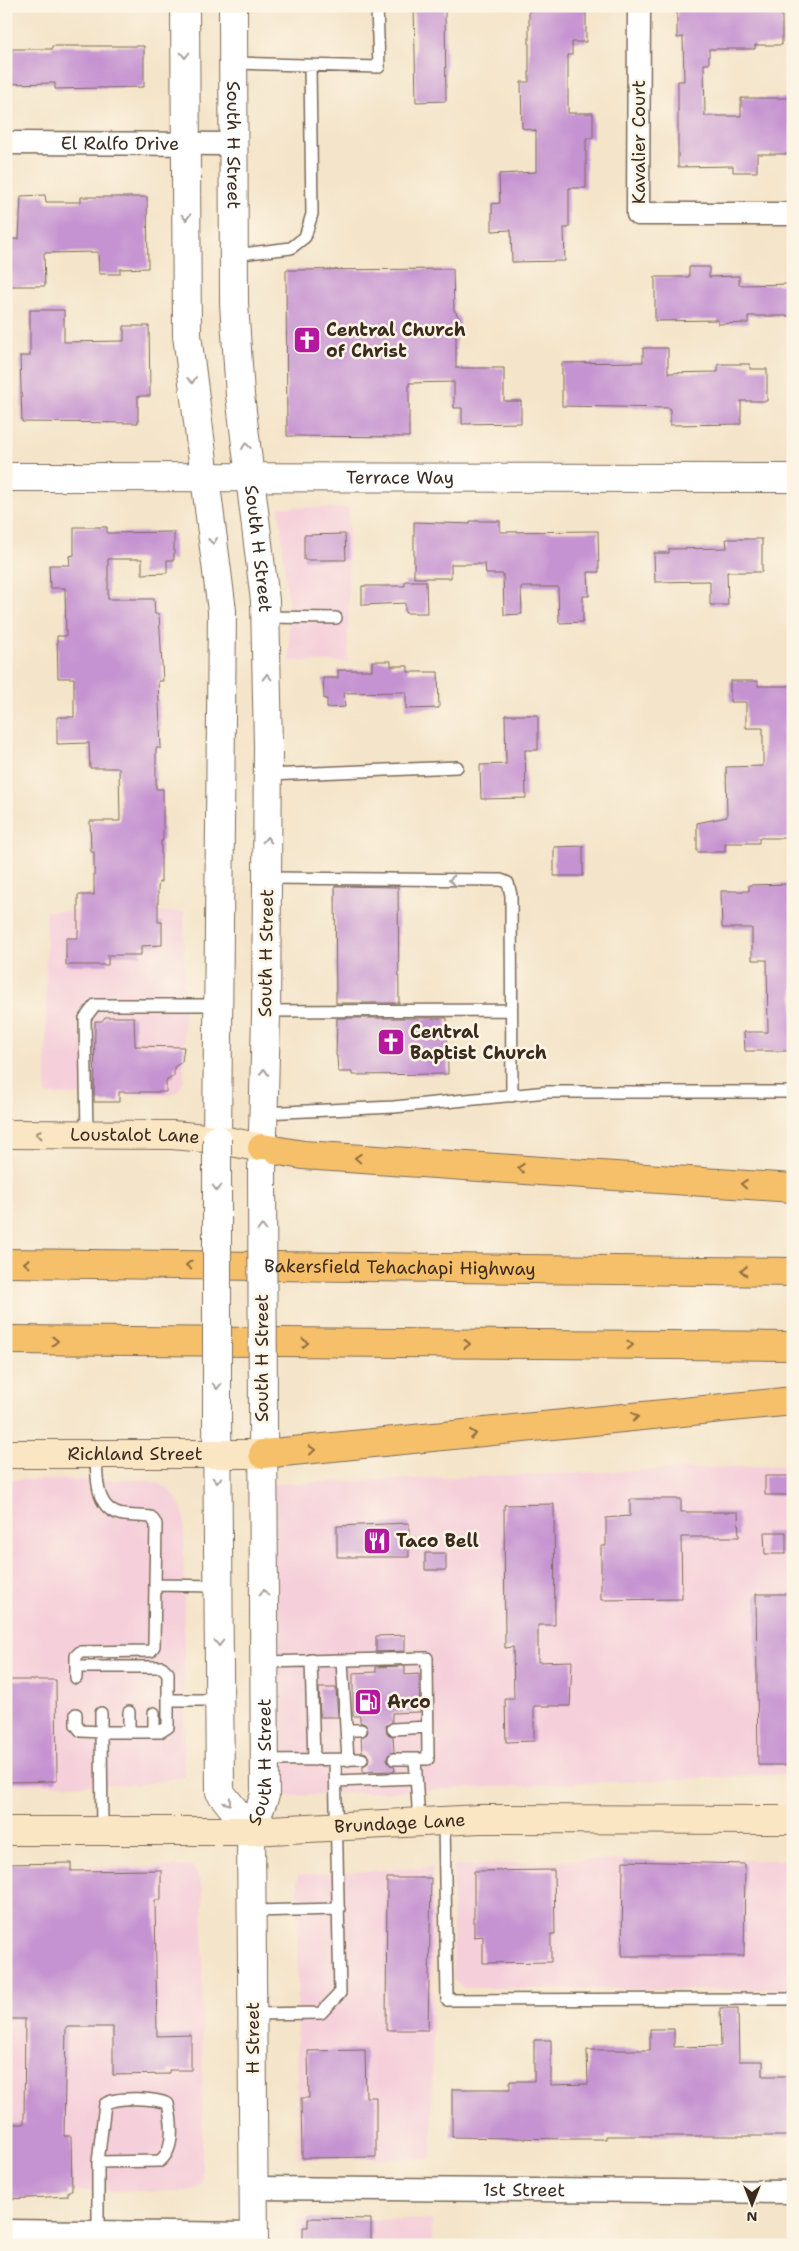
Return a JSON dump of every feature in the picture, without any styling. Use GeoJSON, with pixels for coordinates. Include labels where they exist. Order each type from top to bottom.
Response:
{"type":"FeatureCollection","features":[{"type":"Feature","properties":{"kind":"highway"},"geometry":{"type":"LineString","coordinates":[[262,1161],[303,1155],[793,1188]]}},
{"type":"Feature","properties":{"kind":"highway","name":"Bakersfield Tehachapi Highway"},"geometry":{"type":"LineString","coordinates":[[6,1263],[793,1272]]}},
{"type":"Feature","properties":{"kind":"highway"},"geometry":{"type":"LineString","coordinates":[[6,1340],[793,1346]]}},
{"type":"Feature","properties":{"kind":"highway"},"geometry":{"type":"LineString","coordinates":[[263,1454],[793,1401]]}},
{"type":"Feature","properties":{"kind":"main road","name":"Loustalot Lane"},"geometry":{"type":"LineString","coordinates":[[6,1134],[172,1135],[217,1139],[262,1161]]}},
{"type":"Feature","properties":{"kind":"main road","name":"Richland Street"},"geometry":{"type":"LineString","coordinates":[[6,1454],[263,1454]]}},
{"type":"Feature","properties":{"kind":"main road","name":"Brundage Lane"},"geometry":{"type":"LineString","coordinates":[[6,1831],[251,1831],[431,1822],[587,1818],[793,1820]]}},
{"type":"Feature","properties":{"kind":"street","name":"South H Street"},"geometry":{"type":"LineString","coordinates":[[185,6],[187,336],[222,611],[217,1139],[220,1792],[251,1831]]}},
{"type":"Feature","properties":{"kind":"street","name":"South H Street"},"geometry":{"type":"LineString","coordinates":[[233,6],[234,303],[240,395],[265,617],[268,774],[266,1011],[262,1161],[265,1795],[251,1831]]}},
{"type":"Feature","properties":{"kind":"street","name":"Kavalier Court"},"geometry":{"type":"LineString","coordinates":[[639,6],[638,214],[793,214]]}},
{"type":"Feature","properties":{"kind":"street","name":"El Ralfo Drive"},"geometry":{"type":"LineString","coordinates":[[6,143],[233,144]]}},
{"type":"Feature","properties":{"kind":"street","name":"Terrace Way"},"geometry":{"type":"LineString","coordinates":[[6,477],[793,478]]}},
{"type":"Feature","properties":{"kind":"street","name":"H Street"},"geometry":{"type":"LineString","coordinates":[[251,1831],[254,2239]]}},
{"type":"Feature","properties":{"kind":"street","name":"1st Street"},"geometry":{"type":"LineString","coordinates":[[254,2188],[793,2192]]}},
{"type":"Feature","properties":{"kind":"street"},"geometry":{"type":"LineString","coordinates":[[6,2231],[98,2232],[254,2239]]}},
{"type":"Feature","properties":{"kind":"lane"},"geometry":{"type":"LineString","coordinates":[[233,63],[379,67],[377,6]]}},
{"type":"Feature","properties":{"kind":"lane"},"geometry":{"type":"LineString","coordinates":[[234,254],[291,248],[305,237],[312,214],[310,65]]}},
{"type":"Feature","properties":{"kind":"lane"},"geometry":{"type":"LineString","coordinates":[[265,617],[336,618]]}},
{"type":"Feature","properties":{"kind":"lane"},"geometry":{"type":"LineString","coordinates":[[268,774],[457,767]]}},
{"type":"Feature","properties":{"kind":"lane"},"geometry":{"type":"LineString","coordinates":[[267,878],[501,880],[508,883],[511,895],[512,1096]]}},
{"type":"Feature","properties":{"kind":"lane"},"geometry":{"type":"LineString","coordinates":[[87,1134],[86,1018],[95,1005],[219,1005]]}},
{"type":"Feature","properties":{"kind":"lane"},"geometry":{"type":"LineString","coordinates":[[266,1011],[511,1010]]}},
{"type":"Feature","properties":{"kind":"lane"},"geometry":{"type":"LineString","coordinates":[[263,1113],[394,1107],[547,1092],[793,1092]]}},
{"type":"Feature","properties":{"kind":"lane"},"geometry":{"type":"LineString","coordinates":[[76,1714],[76,1726],[81,1731],[160,1732],[168,1727],[168,1673],[162,1667],[153,1672],[76,1672],[76,1656],[80,1652],[150,1651],[154,1646],[156,1524],[151,1517],[122,1515],[109,1510],[101,1499],[98,1490],[96,1454]]}},
{"type":"Feature","properties":{"kind":"lane"},"geometry":{"type":"LineString","coordinates":[[155,1585],[218,1586]]}},
{"type":"Feature","properties":{"kind":"lane"},"geometry":{"type":"LineString","coordinates":[[265,1662],[427,1658],[428,1760],[394,1760]]}},
{"type":"Feature","properties":{"kind":"lane"},"geometry":{"type":"LineString","coordinates":[[311,1660],[314,1760]]}},
{"type":"Feature","properties":{"kind":"lane"},"geometry":{"type":"LineString","coordinates":[[342,1661],[348,1760]]}},
{"type":"Feature","properties":{"kind":"lane"},"geometry":{"type":"LineString","coordinates":[[168,1700],[219,1700]]}},
{"type":"Feature","properties":{"kind":"lane"},"geometry":{"type":"LineString","coordinates":[[101,1712],[102,1831]]}},
{"type":"Feature","properties":{"kind":"lane"},"geometry":{"type":"LineString","coordinates":[[129,1712],[129,1732]]}},
{"type":"Feature","properties":{"kind":"lane"},"geometry":{"type":"LineString","coordinates":[[154,1712],[154,1732]]}},
{"type":"Feature","properties":{"kind":"lane"},"geometry":{"type":"LineString","coordinates":[[393,1729],[427,1727]]}},
{"type":"Feature","properties":{"kind":"lane"},"geometry":{"type":"LineString","coordinates":[[346,1730],[361,1730]]}},
{"type":"Feature","properties":{"kind":"lane"},"geometry":{"type":"LineString","coordinates":[[265,1760],[362,1760]]}},
{"type":"Feature","properties":{"kind":"lane"},"geometry":{"type":"LineString","coordinates":[[252,2014],[321,2013],[340,1993],[338,1826],[335,1760]]}},
{"type":"Feature","properties":{"kind":"lane"},"geometry":{"type":"LineString","coordinates":[[415,1760],[416,1778],[431,1822],[447,2000],[793,1999]]}},
{"type":"Feature","properties":{"kind":"lane"},"geometry":{"type":"LineString","coordinates":[[336,1781],[416,1778]]}},
{"type":"Feature","properties":{"kind":"lane"},"geometry":{"type":"LineString","coordinates":[[252,1911],[339,1909]]}},
{"type":"Feature","properties":{"kind":"lane"},"geometry":{"type":"LineString","coordinates":[[98,2162],[160,2161],[170,2150],[168,2104],[160,2100],[115,2100],[105,2104],[98,2162],[98,2232]]}},
{"type":"Feature","properties":{"kind":"shaded area"},"geometry":{"type":"Polygon","coordinates":[[[279,507],[349,508],[348,662],[290,661],[289,614],[279,507]]]}},
{"type":"Feature","properties":{"kind":"shaded area"},"geometry":{"type":"Polygon","coordinates":[[[46,911],[184,912],[184,1080],[177,1092],[170,1095],[46,1095],[46,911]]]}},
{"type":"Feature","properties":{"kind":"shaded area"},"geometry":{"type":"Polygon","coordinates":[[[793,1465],[793,1774],[266,1797],[271,1484],[793,1465]]]}},
{"type":"Feature","properties":{"kind":"shaded area"},"geometry":{"type":"Polygon","coordinates":[[[6,1480],[143,1480],[158,1483],[170,1491],[179,1502],[184,1516],[184,1777],[137,1785],[6,1784],[6,1480]]]}},
{"type":"Feature","properties":{"kind":"shaded area"},"geometry":{"type":"Polygon","coordinates":[[[590,1860],[793,1860],[793,1990],[463,1988],[453,1979],[453,1866],[590,1860]]]}},
{"type":"Feature","properties":{"kind":"shaded area"},"geometry":{"type":"Polygon","coordinates":[[[6,1866],[193,1867],[203,1888],[202,2176],[201,2183],[195,2189],[188,2191],[6,2191],[6,1866]]]}},
{"type":"Feature","properties":{"kind":"shaded area"},"geometry":{"type":"Polygon","coordinates":[[[433,1867],[432,2159],[297,2158],[298,1875],[433,1867]]]}},
{"type":"Feature","properties":{"kind":"shaded area"},"geometry":{"type":"Polygon","coordinates":[[[296,2219],[432,2220],[432,2245],[296,2245],[296,2219]]]}},
{"type":"Feature","properties":{"kind":"building"},"geometry":{"type":"Polygon","coordinates":[[[414,6],[445,6],[446,101],[416,102],[414,6]]]}},
{"type":"Feature","properties":{"kind":"building"},"geometry":{"type":"Polygon","coordinates":[[[529,6],[586,6],[586,42],[572,42],[572,55],[568,55],[568,113],[593,113],[593,138],[586,138],[586,188],[569,188],[569,228],[564,228],[565,261],[512,262],[511,230],[492,231],[492,204],[500,203],[499,174],[536,172],[536,131],[522,128],[521,82],[529,82],[529,6]]]}},
{"type":"Feature","properties":{"kind":"building"},"geometry":{"type":"Polygon","coordinates":[[[677,6],[782,6],[782,45],[755,45],[755,49],[709,49],[709,64],[704,64],[705,116],[741,116],[741,98],[790,98],[791,154],[757,154],[757,172],[733,172],[733,166],[678,167],[678,81],[684,81],[683,37],[677,38],[677,6]]]}},
{"type":"Feature","properties":{"kind":"building"},"geometry":{"type":"Polygon","coordinates":[[[52,46],[144,46],[144,87],[55,89],[55,83],[6,84],[6,49],[52,49],[52,46]]]}},
{"type":"Feature","properties":{"kind":"building"},"geometry":{"type":"Polygon","coordinates":[[[45,195],[46,202],[81,202],[81,197],[147,197],[148,268],[120,269],[120,274],[99,274],[98,252],[44,253],[45,286],[6,286],[6,239],[19,239],[21,196],[45,195]]]}},
{"type":"Feature","properties":{"kind":"building"},"geometry":{"type":"Polygon","coordinates":[[[689,267],[709,267],[709,277],[739,276],[739,285],[793,284],[793,316],[748,316],[748,323],[718,324],[718,320],[655,321],[655,277],[689,277],[689,267]]]}},
{"type":"Feature","properties":{"kind":"building"},"geometry":{"type":"Polygon","coordinates":[[[453,269],[454,310],[460,319],[460,331],[456,332],[456,368],[504,368],[504,401],[521,401],[521,423],[462,424],[462,408],[454,408],[454,382],[409,383],[409,437],[287,436],[286,270],[453,269]]]}},
{"type":"Feature","properties":{"kind":"building"},"geometry":{"type":"Polygon","coordinates":[[[30,310],[64,310],[64,342],[124,341],[124,326],[149,326],[150,396],[138,396],[138,423],[22,422],[20,356],[30,356],[30,310]]]}},
{"type":"Feature","properties":{"kind":"building"},"geometry":{"type":"Polygon","coordinates":[[[643,348],[668,348],[668,373],[718,372],[718,364],[750,364],[750,369],[767,369],[767,401],[741,401],[741,424],[670,425],[670,408],[562,406],[562,363],[643,362],[643,348]]]}},
{"type":"Feature","properties":{"kind":"building"},"geometry":{"type":"Polygon","coordinates":[[[470,521],[500,521],[500,532],[598,531],[599,572],[588,572],[589,596],[583,596],[583,622],[559,623],[558,587],[521,587],[522,614],[504,615],[503,574],[486,574],[485,564],[451,564],[451,578],[414,578],[414,522],[470,524],[470,521]]]}},
{"type":"Feature","properties":{"kind":"building"},"geometry":{"type":"Polygon","coordinates":[[[74,527],[107,527],[107,533],[174,532],[174,560],[167,560],[167,573],[142,574],[142,559],[108,559],[108,599],[154,599],[155,614],[159,614],[163,681],[158,681],[161,748],[156,748],[156,789],[163,789],[163,841],[161,841],[161,882],[159,882],[158,888],[158,922],[162,922],[162,945],[141,946],[141,955],[108,955],[108,965],[66,965],[66,938],[78,938],[78,895],[94,895],[94,852],[91,852],[90,821],[120,821],[119,768],[90,768],[89,743],[57,744],[57,717],[74,717],[74,678],[58,678],[57,636],[66,636],[65,588],[50,588],[49,565],[70,565],[69,556],[74,555],[74,527]]]}},
{"type":"Feature","properties":{"kind":"building"},"geometry":{"type":"Polygon","coordinates":[[[345,534],[346,560],[304,560],[304,535],[345,534]]]}},
{"type":"Feature","properties":{"kind":"building"},"geometry":{"type":"Polygon","coordinates":[[[726,539],[762,539],[762,572],[727,572],[728,605],[710,605],[710,581],[655,582],[654,553],[669,553],[669,549],[727,548],[726,539]]]}},
{"type":"Feature","properties":{"kind":"building"},"geometry":{"type":"Polygon","coordinates":[[[405,581],[426,581],[427,613],[405,613],[405,603],[362,605],[362,586],[405,586],[405,581]]]}},
{"type":"Feature","properties":{"kind":"building"},"geometry":{"type":"Polygon","coordinates":[[[372,661],[391,661],[391,666],[408,666],[408,672],[438,672],[439,708],[406,709],[406,692],[344,693],[345,707],[327,708],[327,699],[324,699],[323,678],[338,678],[338,670],[372,670],[372,661]]]}},
{"type":"Feature","properties":{"kind":"building"},"geometry":{"type":"Polygon","coordinates":[[[730,681],[758,681],[758,686],[793,686],[793,838],[759,838],[759,843],[725,843],[725,852],[697,852],[697,823],[727,817],[726,767],[763,766],[763,728],[746,728],[746,702],[730,702],[730,681]]]}},
{"type":"Feature","properties":{"kind":"building"},"geometry":{"type":"Polygon","coordinates":[[[505,715],[538,715],[538,750],[525,750],[526,798],[481,799],[480,765],[506,764],[505,715]]]}},
{"type":"Feature","properties":{"kind":"building"},"geometry":{"type":"Polygon","coordinates":[[[583,846],[583,876],[554,876],[554,847],[583,846]]]}},
{"type":"Feature","properties":{"kind":"building"},"geometry":{"type":"Polygon","coordinates":[[[793,884],[793,1051],[745,1051],[744,1032],[768,1032],[767,960],[752,960],[752,928],[722,928],[721,891],[749,891],[749,885],[793,884]]]}},
{"type":"Feature","properties":{"kind":"building"},"geometry":{"type":"Polygon","coordinates":[[[335,886],[398,887],[399,1003],[336,1003],[335,886]]]}},
{"type":"Feature","properties":{"kind":"building"},"geometry":{"type":"Polygon","coordinates":[[[105,1017],[134,1017],[135,1046],[184,1047],[182,1062],[174,1067],[174,1076],[166,1081],[166,1092],[119,1092],[119,1102],[94,1102],[95,1021],[102,1021],[105,1017]]]}},
{"type":"Feature","properties":{"kind":"building","name":"Central Baptist Church"},"geometry":{"type":"Polygon","coordinates":[[[337,1018],[447,1018],[448,1074],[352,1075],[352,1072],[338,1072],[336,1056],[337,1018]]]}},
{"type":"Feature","properties":{"kind":"building"},"geometry":{"type":"Polygon","coordinates":[[[765,1476],[793,1476],[793,1495],[765,1495],[765,1476]]]}},
{"type":"Feature","properties":{"kind":"building"},"geometry":{"type":"Polygon","coordinates":[[[630,1499],[681,1499],[681,1512],[738,1512],[739,1537],[681,1537],[682,1599],[601,1600],[601,1546],[606,1546],[606,1518],[630,1516],[630,1499]]]}},
{"type":"Feature","properties":{"kind":"building"},"geometry":{"type":"Polygon","coordinates":[[[554,1504],[555,1625],[538,1625],[538,1662],[572,1661],[570,1706],[534,1706],[534,1741],[506,1742],[505,1699],[514,1699],[513,1647],[505,1648],[504,1505],[554,1504]]]}},
{"type":"Feature","properties":{"kind":"building"},"geometry":{"type":"Polygon","coordinates":[[[409,1523],[409,1557],[337,1557],[337,1526],[409,1523]]]}},
{"type":"Feature","properties":{"kind":"building"},"geometry":{"type":"Polygon","coordinates":[[[764,1532],[786,1532],[786,1554],[765,1554],[764,1532]]]}},
{"type":"Feature","properties":{"kind":"building"},"geometry":{"type":"Polygon","coordinates":[[[425,1553],[446,1553],[446,1570],[425,1570],[425,1553]]]}},
{"type":"Feature","properties":{"kind":"building"},"geometry":{"type":"Polygon","coordinates":[[[756,1594],[793,1594],[793,1765],[758,1765],[756,1594]]]}},
{"type":"Feature","properties":{"kind":"building"},"geometry":{"type":"Polygon","coordinates":[[[405,1635],[405,1651],[376,1652],[376,1636],[405,1635]]]}},
{"type":"Feature","properties":{"kind":"building"},"geometry":{"type":"Polygon","coordinates":[[[405,1666],[405,1675],[419,1674],[420,1712],[392,1713],[392,1722],[386,1726],[387,1734],[393,1736],[394,1752],[388,1755],[387,1759],[390,1765],[394,1766],[395,1771],[363,1772],[363,1766],[368,1763],[369,1758],[366,1753],[362,1752],[361,1737],[367,1734],[368,1730],[365,1724],[360,1722],[360,1716],[353,1716],[353,1673],[376,1672],[376,1667],[405,1666]]]}},
{"type":"Feature","properties":{"kind":"building"},"geometry":{"type":"Polygon","coordinates":[[[6,1680],[56,1680],[57,1781],[6,1782],[6,1680]]]}},
{"type":"Feature","properties":{"kind":"building"},"geometry":{"type":"Polygon","coordinates":[[[319,1688],[336,1688],[338,1717],[320,1717],[319,1688]]]}},
{"type":"Feature","properties":{"kind":"building"},"geometry":{"type":"Polygon","coordinates":[[[623,1861],[745,1864],[744,1956],[622,1956],[623,1861]]]}},
{"type":"Feature","properties":{"kind":"building"},"geometry":{"type":"Polygon","coordinates":[[[71,1863],[71,1871],[161,1870],[161,1900],[155,1900],[157,2036],[191,2035],[191,2070],[169,2070],[169,2074],[113,2075],[113,2027],[66,2027],[64,2136],[71,2136],[72,2191],[68,2191],[68,2196],[8,2199],[6,2124],[24,2124],[25,2019],[6,2019],[6,1864],[71,1863]]]}},
{"type":"Feature","properties":{"kind":"building"},"geometry":{"type":"Polygon","coordinates":[[[554,1870],[555,1934],[551,1934],[551,1962],[483,1963],[483,1936],[474,1937],[474,1871],[554,1870]]]}},
{"type":"Feature","properties":{"kind":"building"},"geometry":{"type":"Polygon","coordinates":[[[387,1878],[431,1878],[428,2030],[386,2030],[387,1878]]]}},
{"type":"Feature","properties":{"kind":"building"},"geometry":{"type":"Polygon","coordinates":[[[720,2008],[738,2008],[739,2061],[763,2061],[763,2076],[793,2076],[791,2136],[606,2136],[606,2139],[452,2137],[452,2089],[510,2089],[510,2081],[534,2081],[534,2040],[551,2040],[551,2085],[588,2084],[587,2050],[650,2050],[650,2029],[674,2029],[674,2047],[721,2046],[720,2008]]]}},
{"type":"Feature","properties":{"kind":"building"},"geometry":{"type":"Polygon","coordinates":[[[365,2050],[366,2097],[376,2097],[376,2157],[302,2158],[301,2098],[309,2098],[308,2051],[365,2050]]]}},
{"type":"Feature","properties":{"kind":"building"},"geometry":{"type":"Polygon","coordinates":[[[308,2218],[371,2219],[371,2245],[303,2245],[303,2227],[308,2227],[308,2218]]]}},
{"type":"Feature","properties":{"kind":"place","name":"Central Church of Christ"},"geometry":{"type":"Point","coordinates":[307,340]}},
{"type":"Feature","properties":{"kind":"place","name":"Central Baptist Church"},"geometry":{"type":"Point","coordinates":[391,1042]}},
{"type":"Feature","properties":{"kind":"place","name":"Taco Bell"},"geometry":{"type":"Point","coordinates":[377,1541]}},
{"type":"Feature","properties":{"kind":"place","name":"Arco"},"geometry":{"type":"Point","coordinates":[368,1702]}}]}
